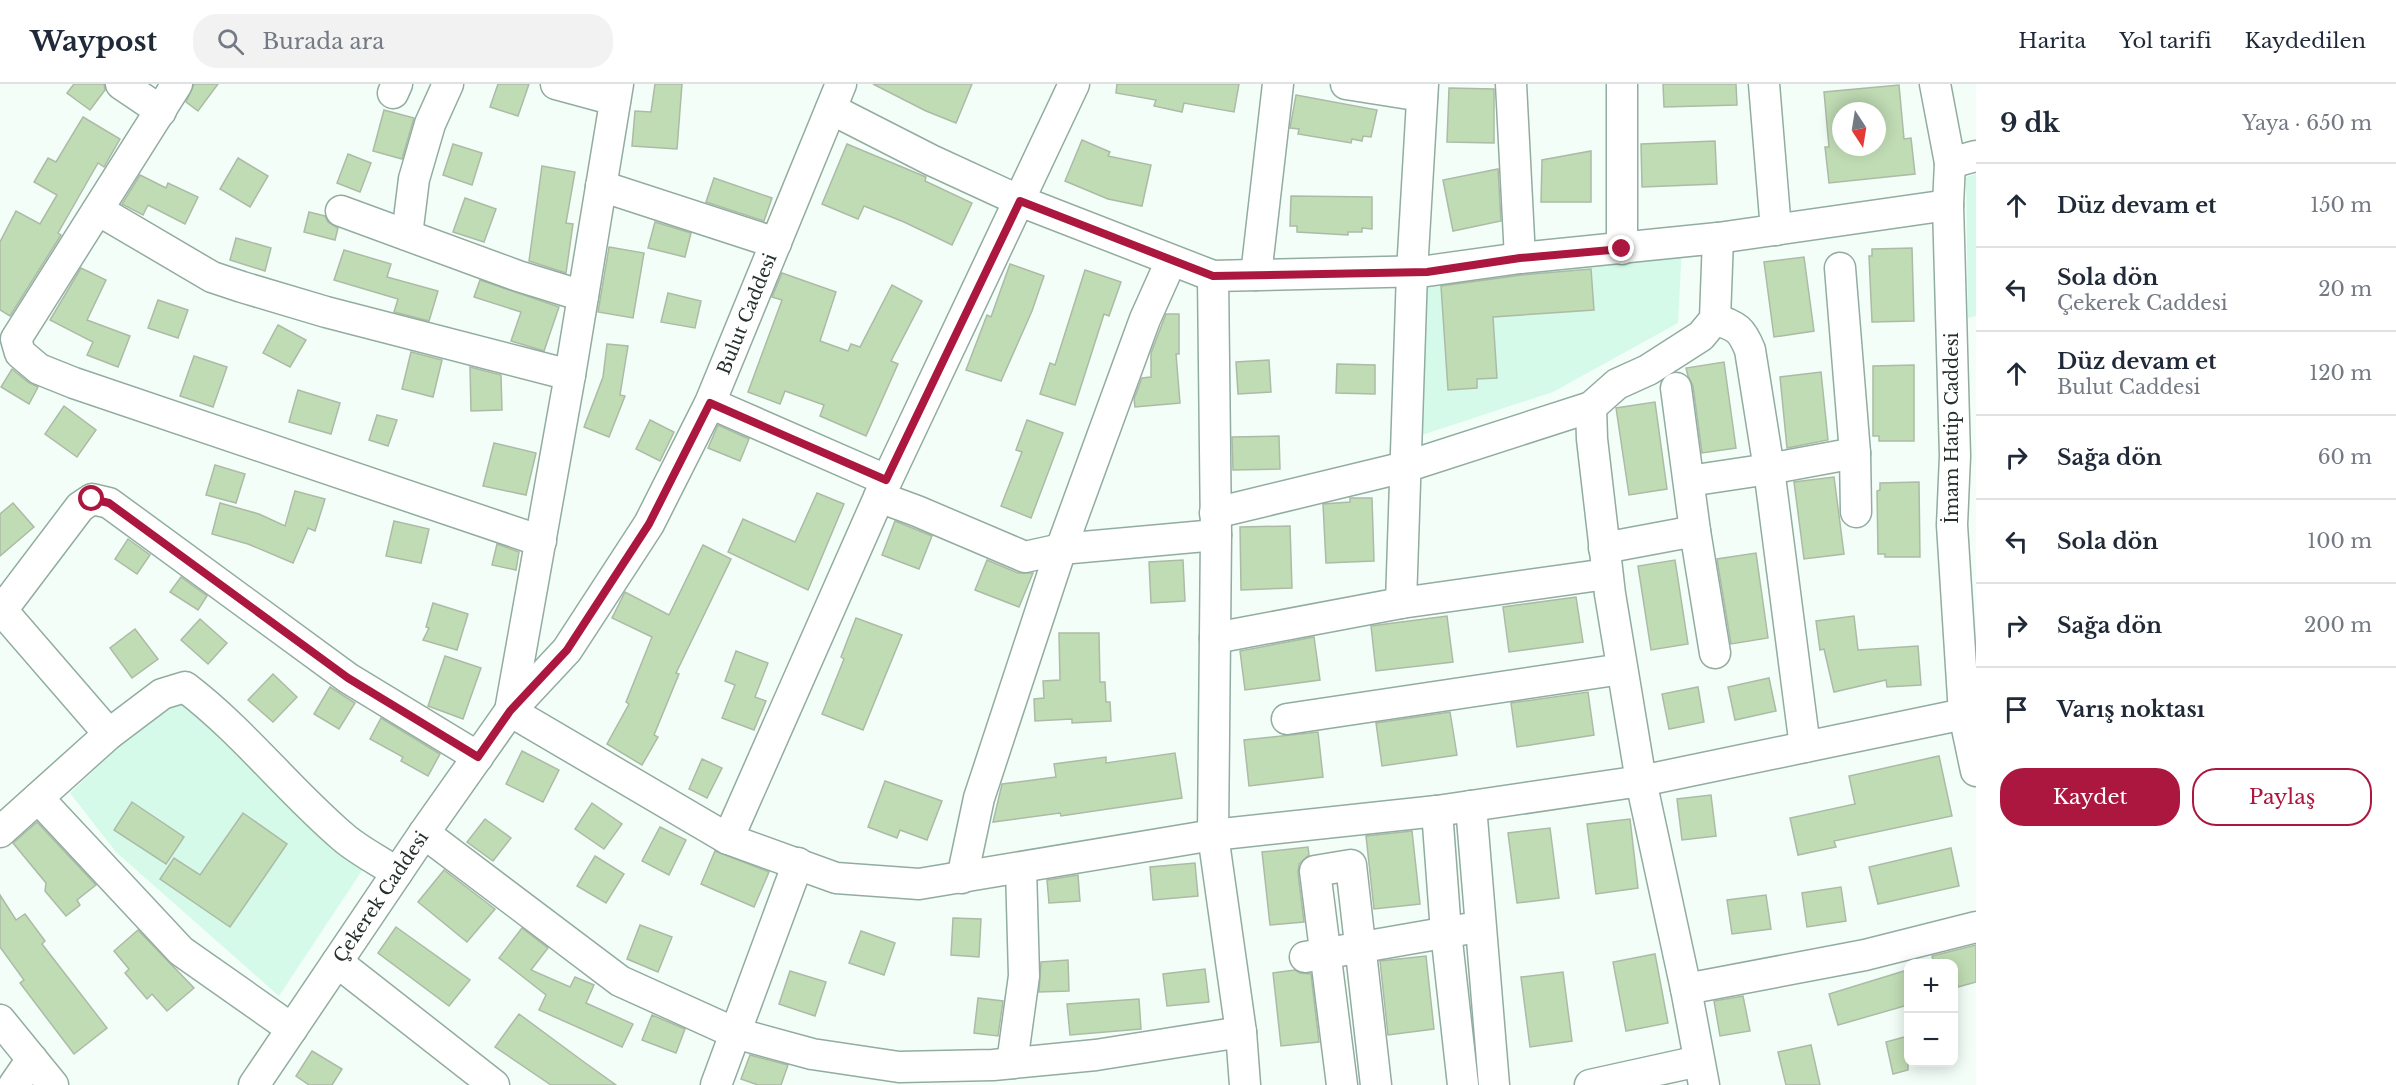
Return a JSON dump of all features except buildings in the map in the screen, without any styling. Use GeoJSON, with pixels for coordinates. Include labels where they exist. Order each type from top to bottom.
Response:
{"type":"FeatureCollection","features":[{"type":"Feature","properties":{"kind":"street"},"geometry":{"type":"LineString","coordinates":[[121,84],[161,111]]}},
{"type":"Feature","properties":{"kind":"street"},"geometry":{"type":"LineString","coordinates":[[177,84],[16,339],[20,353],[39,369],[74,383],[541,541]]}},
{"type":"Feature","properties":{"kind":"street"},"geometry":{"type":"LineString","coordinates":[[407,235],[417,168],[430,124],[448,84]]}},
{"type":"Feature","properties":{"kind":"street"},"geometry":{"type":"LineString","coordinates":[[556,84],[616,92],[570,375],[510,711],[728,839],[836,878],[919,884],[1214,835],[1437,811],[1641,781],[1964,714]]}},
{"type":"Feature","properties":{"kind":"street"},"geometry":{"type":"LineString","coordinates":[[728,839],[883,489],[1074,84]]}},
{"type":"Feature","properties":{"kind":"street"},"geometry":{"type":"LineString","coordinates":[[1256,275],[1278,84]]}},
{"type":"Feature","properties":{"kind":"street"},"geometry":{"type":"LineString","coordinates":[[1346,84],[1422,90],[1412,272],[1401,603]]}},
{"type":"Feature","properties":{"kind":"street"},"geometry":{"type":"LineString","coordinates":[[1511,84],[1520,258]]}},
{"type":"Feature","properties":{"kind":"street"},"geometry":{"type":"LineString","coordinates":[[1622,84],[1622,249]]}},
{"type":"Feature","properties":{"kind":"street"},"geometry":{"type":"LineString","coordinates":[[1764,84],[1776,230]]}},
{"type":"Feature","properties":{"kind":"street","name":"İmam Hatip Caddesi"},"geometry":{"type":"LineString","coordinates":[[1935,84],[1963,160],[1948,205],[1965,412],[1955,456],[1964,521],[1964,714],[1976,771]]}},
{"type":"Feature","properties":{"kind":"street"},"geometry":{"type":"LineString","coordinates":[[836,96],[931,160],[1020,201],[1213,276],[1412,272],[1520,258],[1718,238],[1948,205]]}},
{"type":"Feature","properties":{"kind":"street","name":"Bulut Caddesi"},"geometry":{"type":"LineString","coordinates":[[510,711],[567,650],[649,524],[710,403],[836,96]]}},
{"type":"Feature","properties":{"kind":"street"},"geometry":{"type":"LineString","coordinates":[[601,186],[776,243]]}},
{"type":"Feature","properties":{"kind":"street"},"geometry":{"type":"LineString","coordinates":[[98,210],[212,277],[326,312],[570,375]]}},
{"type":"Feature","properties":{"kind":"street"},"geometry":{"type":"LineString","coordinates":[[341,211],[518,276],[583,296]]}},
{"type":"Feature","properties":{"kind":"street"},"geometry":{"type":"LineString","coordinates":[[710,403],[883,489],[917,511],[1025,556],[1215,524],[1405,467],[1590,407],[1617,384],[1648,370],[1701,336],[1715,319],[1718,238]]}},
{"type":"Feature","properties":{"kind":"street"},"geometry":{"type":"LineString","coordinates":[[962,878],[979,798],[1061,549],[1145,319],[1171,261]]}},
{"type":"Feature","properties":{"kind":"street"},"geometry":{"type":"LineString","coordinates":[[1840,268],[1855,453],[1856,512]]}},
{"type":"Feature","properties":{"kind":"street"},"geometry":{"type":"LineString","coordinates":[[1213,276],[1214,835],[1242,1032],[1245,1085]]}},
{"type":"Feature","properties":{"kind":"street"},"geometry":{"type":"LineString","coordinates":[[1715,319],[1736,326],[1743,334],[1750,350],[1805,747]]}},
{"type":"Feature","properties":{"kind":"street"},"geometry":{"type":"LineString","coordinates":[[1676,388],[1695,531],[1715,653]]}},
{"type":"Feature","properties":{"kind":"street"},"geometry":{"type":"LineString","coordinates":[[1590,407],[1606,561],[1622,669],[1641,781],[1702,1073],[1590,1085]]}},
{"type":"Feature","properties":{"kind":"street"},"geometry":{"type":"LineString","coordinates":[[1689,481],[1855,453]]}},
{"type":"Feature","properties":{"kind":"street"},"geometry":{"type":"LineString","coordinates":[[109,734],[1,609],[80,507],[92,499],[109,503],[348,678],[478,757]]}},
{"type":"Feature","properties":{"kind":"street"},"geometry":{"type":"LineString","coordinates":[[1215,638],[1606,561],[1695,531]]}},
{"type":"Feature","properties":{"kind":"street"},"geometry":{"type":"LineString","coordinates":[[1287,719],[1622,669]]}},
{"type":"Feature","properties":{"kind":"street"},"geometry":{"type":"LineString","coordinates":[[0,832],[109,734],[162,694],[185,687],[208,704],[313,810],[345,839],[398,873]]}},
{"type":"Feature","properties":{"kind":"street","name":"Çekerek Caddesi"},"geometry":{"type":"LineString","coordinates":[[254,1085],[424,833],[510,711]]}},
{"type":"Feature","properties":{"kind":"street"},"geometry":{"type":"LineString","coordinates":[[38,798],[182,951],[292,1029]]}},
{"type":"Feature","properties":{"kind":"street"},"geometry":{"type":"LineString","coordinates":[[1471,806],[1494,1085]]}},
{"type":"Feature","properties":{"kind":"street"},"geometry":{"type":"LineString","coordinates":[[1437,811],[1446,932],[1463,1085]]}},
{"type":"Feature","properties":{"kind":"street"},"geometry":{"type":"LineString","coordinates":[[424,833],[620,981],[735,1033],[813,1054],[899,1067],[1012,1063],[1096,1055],[1242,1032]]}},
{"type":"Feature","properties":{"kind":"street"},"geometry":{"type":"LineString","coordinates":[[716,1085],[798,863]]}},
{"type":"Feature","properties":{"kind":"street"},"geometry":{"type":"LineString","coordinates":[[1342,1085],[1316,955],[1315,871],[1351,865],[1376,1085]]}},
{"type":"Feature","properties":{"kind":"street"},"geometry":{"type":"LineString","coordinates":[[1012,1063],[1024,976],[1021,867]]}},
{"type":"Feature","properties":{"kind":"street"},"geometry":{"type":"LineString","coordinates":[[1316,955],[1481,927]]}},
{"type":"Feature","properties":{"kind":"street"},"geometry":{"type":"LineString","coordinates":[[1686,989],[1865,955],[1976,927]]}},
{"type":"Feature","properties":{"kind":"street"},"geometry":{"type":"LineString","coordinates":[[337,962],[481,1081]]}},
{"type":"Feature","properties":{"kind":"street"},"geometry":{"type":"LineString","coordinates":[[0,1020],[53,1085]]}},
{"type":"Feature","properties":{"kind":"street"},"geometry":{"type":"LineString","coordinates":[[14,1085],[32,1059]]}},
{"type":"Feature","properties":{"kind":"shaded area"},"geometry":{"type":"Polygon","coordinates":[[[1976,174],[1976,316],[1968,318],[1966,177],[1976,174]]]}},
{"type":"Feature","properties":{"kind":"shaded area"},"geometry":{"type":"Polygon","coordinates":[[[1682,246],[1678,323],[1553,392],[1413,438],[1419,274],[1682,246]]]}},
{"type":"Feature","properties":{"kind":"shaded area"},"geometry":{"type":"Polygon","coordinates":[[[176,693],[367,863],[279,996],[116,852],[70,793],[176,693]]]}},
{"type":"Feature","properties":{"kind":"route"},"geometry":{"type":"LineString","coordinates":[[92,499],[109,503],[348,678],[478,757],[510,711],[567,650],[649,524],[710,403],[886,480],[1020,201],[1213,276],[1427,272],[1520,258],[1622,249]]}}]}
